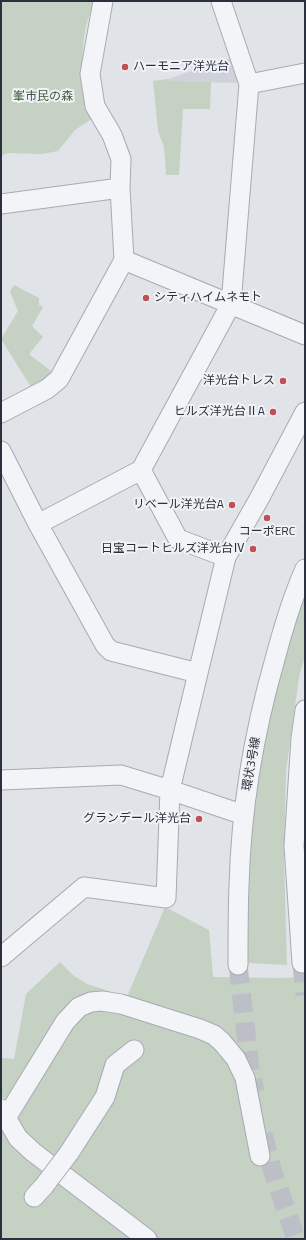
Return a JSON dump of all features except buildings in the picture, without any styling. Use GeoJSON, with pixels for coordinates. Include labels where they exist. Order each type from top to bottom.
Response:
{"type":"FeatureCollection","features":[{"type":"Feature","properties":{"kind":"street"},"geometry":{"type":"LineString","coordinates":[[1,413],[47,390],[59,379],[124,260],[120,159],[112,135],[95,106],[90,74],[103,1]]}},
{"type":"Feature","properties":{"kind":"street"},"geometry":{"type":"LineString","coordinates":[[38,524],[141,470],[231,304],[249,84],[221,1]]}},
{"type":"Feature","properties":{"kind":"street"},"geometry":{"type":"LineString","coordinates":[[249,84],[305,73]]}},
{"type":"Feature","properties":{"kind":"street"},"geometry":{"type":"LineString","coordinates":[[1,204],[120,188]]}},
{"type":"Feature","properties":{"kind":"street"},"geometry":{"type":"LineString","coordinates":[[124,260],[305,335]]}},
{"type":"Feature","properties":{"kind":"street"},"geometry":{"type":"LineString","coordinates":[[1,956],[84,887],[166,898],[170,790],[226,557],[259,499],[305,412]]}},
{"type":"Feature","properties":{"kind":"street"},"geometry":{"type":"LineString","coordinates":[[1,452],[38,524],[105,645],[111,651],[198,673]]}},
{"type":"Feature","properties":{"kind":"street"},"geometry":{"type":"LineString","coordinates":[[141,470],[178,539],[226,557]]}},
{"type":"Feature","properties":{"kind":"street","name":"環状3号線"},"geometry":{"type":"LineString","coordinates":[[238,964],[239,885],[244,814],[251,764],[266,690],[283,629],[305,569]]}},
{"type":"Feature","properties":{"kind":"street"},"geometry":{"type":"LineString","coordinates":[[302,963],[300,738],[305,710]]}},
{"type":"Feature","properties":{"kind":"street"},"geometry":{"type":"LineString","coordinates":[[1,780],[120,775],[244,814]]}},
{"type":"Feature","properties":{"kind":"street"},"geometry":{"type":"LineString","coordinates":[[147,1239],[33,1152],[18,1138],[3,1113],[65,1022],[79,1007],[91,1002],[102,1001],[121,1004],[200,1029],[214,1035],[236,1059],[245,1078],[260,1156]]}},
{"type":"Feature","properties":{"kind":"street"},"geometry":{"type":"LineString","coordinates":[[39,1191],[69,1154],[105,1097],[115,1065],[134,1050]]}},
{"type":"Feature","properties":{"kind":"shaded area"},"geometry":{"type":"Polygon","coordinates":[[[234,57],[240,83],[169,81],[168,79],[234,57]]]}},
{"type":"Feature","properties":{"kind":"green space","name":"峯市民の森"},"geometry":{"type":"Polygon","coordinates":[[[1,1],[95,1],[88,18],[82,56],[83,75],[93,118],[75,130],[58,151],[42,154],[8,153],[1,156],[1,1]]]}},
{"type":"Feature","properties":{"kind":"green space"},"geometry":{"type":"Polygon","coordinates":[[[168,79],[169,81],[211,82],[210,109],[183,109],[179,175],[166,175],[164,147],[158,131],[153,81],[168,79]]]}},
{"type":"Feature","properties":{"kind":"green space"},"geometry":{"type":"Polygon","coordinates":[[[14,285],[39,298],[39,305],[43,307],[32,326],[43,337],[29,354],[51,371],[40,383],[31,387],[1,339],[18,311],[10,292],[14,285]]]}},
{"type":"Feature","properties":{"kind":"green space"},"geometry":{"type":"Polygon","coordinates":[[[305,585],[305,656],[299,677],[286,771],[284,860],[287,965],[248,963],[246,865],[255,788],[268,722],[305,585]]]}},
{"type":"Feature","properties":{"kind":"green space"},"geometry":{"type":"Polygon","coordinates":[[[165,907],[209,930],[213,977],[305,977],[305,1239],[158,1239],[32,1141],[17,1122],[6,1099],[1,1097],[1,1058],[14,1059],[26,994],[60,962],[74,976],[87,984],[127,997],[165,907]]]}},
{"type":"Feature","properties":{"kind":"green space"},"geometry":{"type":"Polygon","coordinates":[[[1,1112],[129,1235],[127,1239],[1,1239],[1,1112]]]}},
{"type":"Feature","properties":{"kind":"tunnel"},"geometry":{"type":"LineString","coordinates":[[302,963],[305,995]]}},
{"type":"Feature","properties":{"kind":"tunnel"},"geometry":{"type":"LineString","coordinates":[[238,965],[250,1068],[255,1092]]}},
{"type":"Feature","properties":{"kind":"tunnel"},"geometry":{"type":"LineString","coordinates":[[263,1134],[272,1169],[296,1239]]}},
{"type":"Feature","properties":{"kind":"place","name":"ハーモニア洋光台"},"geometry":{"type":"Point","coordinates":[125,67]}},
{"type":"Feature","properties":{"kind":"place","name":"シティハイムネモト"},"geometry":{"type":"Point","coordinates":[146,298]}},
{"type":"Feature","properties":{"kind":"place","name":"洋光台トレス"},"geometry":{"type":"Point","coordinates":[283,381]}},
{"type":"Feature","properties":{"kind":"place","name":"ヒルズ洋光台ⅡA"},"geometry":{"type":"Point","coordinates":[273,412]}},
{"type":"Feature","properties":{"kind":"place","name":"リベール洋光台A"},"geometry":{"type":"Point","coordinates":[232,505]}},
{"type":"Feature","properties":{"kind":"place","name":"コーポERC"},"geometry":{"type":"Point","coordinates":[267,518]}},
{"type":"Feature","properties":{"kind":"place","name":"日宝コートヒルズ洋光台Ⅳ"},"geometry":{"type":"Point","coordinates":[253,549]}},
{"type":"Feature","properties":{"kind":"place","name":"グランデール洋光台"},"geometry":{"type":"Point","coordinates":[199,819]}}]}
